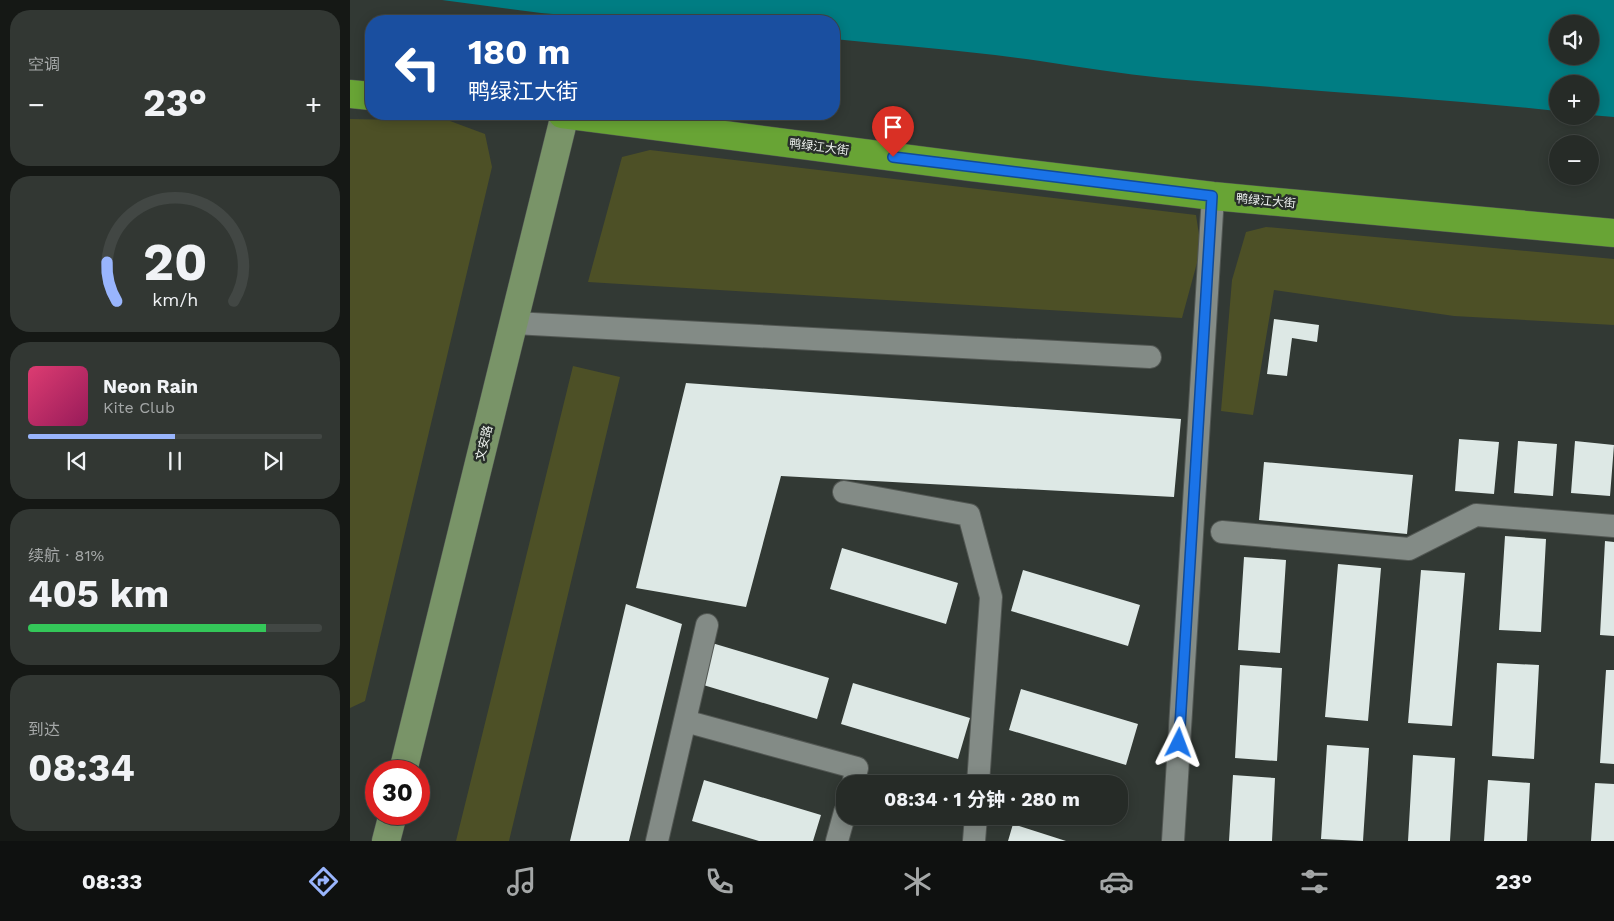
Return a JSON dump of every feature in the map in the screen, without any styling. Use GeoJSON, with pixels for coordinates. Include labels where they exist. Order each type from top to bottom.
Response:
{"type":"FeatureCollection","features":[{"type":"Feature","properties":{"kind":"highway"},"geometry":{"type":"LineString","coordinates":[[350,94],[365,95]]}},
{"type":"Feature","properties":{"kind":"highway","name":"鸭绿江大街"},"geometry":{"type":"LineString","coordinates":[[610,120],[1212,196],[1614,233]]}},
{"type":"Feature","properties":{"kind":"main road","name":"文安路"},"geometry":{"type":"LineString","coordinates":[[406,760],[563,120]]}},
{"type":"Feature","properties":{"kind":"main road"},"geometry":{"type":"LineString","coordinates":[[386,841],[390,825]]}},
{"type":"Feature","properties":{"kind":"street"},"geometry":{"type":"LineString","coordinates":[[1173,841],[1212,196]]}},
{"type":"Feature","properties":{"kind":"street"},"geometry":{"type":"LineString","coordinates":[[514,323],[1150,357]]}},
{"type":"Feature","properties":{"kind":"street"},"geometry":{"type":"LineString","coordinates":[[844,492],[969,515],[991,597],[979,775]]}},
{"type":"Feature","properties":{"kind":"street"},"geometry":{"type":"LineString","coordinates":[[1222,532],[1410,549],[1476,515],[1614,526]]}},
{"type":"Feature","properties":{"kind":"street"},"geometry":{"type":"LineString","coordinates":[[657,841],[707,625]]}},
{"type":"Feature","properties":{"kind":"street"},"geometry":{"type":"LineString","coordinates":[[685,721],[857,768],[855,775]]}},
{"type":"Feature","properties":{"kind":"street"},"geometry":{"type":"LineString","coordinates":[[837,841],[841,825]]}},
{"type":"Feature","properties":{"kind":"street"},"geometry":{"type":"LineString","coordinates":[[974,841],[975,825]]}},
{"type":"Feature","properties":{"kind":"green space"},"geometry":{"type":"Polygon","coordinates":[[[350,119],[450,121],[485,134],[492,167],[365,701],[350,708],[350,119]]]}},
{"type":"Feature","properties":{"kind":"green space"},"geometry":{"type":"Polygon","coordinates":[[[650,150],[1196,215],[1201,248],[1182,318],[588,282],[622,157],[650,150]]]}},
{"type":"Feature","properties":{"kind":"green space"},"geometry":{"type":"Polygon","coordinates":[[[1266,227],[1614,259],[1614,325],[1454,316],[1274,290],[1253,415],[1221,411],[1232,280],[1246,232],[1266,227]]]}},
{"type":"Feature","properties":{"kind":"green space"},"geometry":{"type":"Polygon","coordinates":[[[573,366],[620,377],[509,841],[456,841],[573,366]]]}},
{"type":"Feature","properties":{"kind":"water"},"geometry":{"type":"Polygon","coordinates":[[[442,0],[1614,0],[1614,117],[1599,116],[1599,75],[1549,75],[1549,110],[1163,78],[989,54],[840,40],[840,15],[564,15],[442,0]]]}},
{"type":"Feature","properties":{"kind":"building"},"geometry":{"type":"Polygon","coordinates":[[[1274,319],[1319,325],[1317,342],[1292,338],[1287,376],[1267,374],[1274,319]]]}},
{"type":"Feature","properties":{"kind":"building"},"geometry":{"type":"Polygon","coordinates":[[[686,383],[1181,419],[1174,497],[781,476],[746,607],[636,588],[686,383]]]}},
{"type":"Feature","properties":{"kind":"building"},"geometry":{"type":"Polygon","coordinates":[[[1459,439],[1499,442],[1494,494],[1455,491],[1459,439]]]}},
{"type":"Feature","properties":{"kind":"building"},"geometry":{"type":"Polygon","coordinates":[[[1518,441],[1557,444],[1553,496],[1514,493],[1518,441]]]}},
{"type":"Feature","properties":{"kind":"building"},"geometry":{"type":"Polygon","coordinates":[[[1575,441],[1614,445],[1610,496],[1571,493],[1575,441]]]}},
{"type":"Feature","properties":{"kind":"building"},"geometry":{"type":"Polygon","coordinates":[[[1264,462],[1413,475],[1407,534],[1259,520],[1264,462]]]}},
{"type":"Feature","properties":{"kind":"building"},"geometry":{"type":"Polygon","coordinates":[[[1505,536],[1546,539],[1541,632],[1499,630],[1505,536]]]}},
{"type":"Feature","properties":{"kind":"building"},"geometry":{"type":"Polygon","coordinates":[[[1605,541],[1614,542],[1614,636],[1600,635],[1605,541]]]}},
{"type":"Feature","properties":{"kind":"building"},"geometry":{"type":"Polygon","coordinates":[[[842,548],[958,583],[946,624],[830,589],[842,548]]]}},
{"type":"Feature","properties":{"kind":"building"},"geometry":{"type":"Polygon","coordinates":[[[1244,557],[1286,560],[1280,653],[1238,650],[1244,557]]]}},
{"type":"Feature","properties":{"kind":"building"},"geometry":{"type":"Polygon","coordinates":[[[1338,564],[1381,568],[1368,721],[1325,717],[1338,564]]]}},
{"type":"Feature","properties":{"kind":"building"},"geometry":{"type":"Polygon","coordinates":[[[1023,570],[1140,605],[1128,646],[1011,611],[1023,570]]]}},
{"type":"Feature","properties":{"kind":"building"},"geometry":{"type":"Polygon","coordinates":[[[1421,570],[1465,573],[1452,726],[1408,723],[1421,570]]]}},
{"type":"Feature","properties":{"kind":"building"},"geometry":{"type":"Polygon","coordinates":[[[626,604],[682,624],[629,841],[570,841],[626,604]]]}},
{"type":"Feature","properties":{"kind":"building"},"geometry":{"type":"Polygon","coordinates":[[[712,643],[829,678],[817,719],[700,684],[712,643]]]}},
{"type":"Feature","properties":{"kind":"building"},"geometry":{"type":"Polygon","coordinates":[[[1497,663],[1539,665],[1534,759],[1492,756],[1497,663]]]}},
{"type":"Feature","properties":{"kind":"building"},"geometry":{"type":"Polygon","coordinates":[[[1240,665],[1282,668],[1277,761],[1235,758],[1240,665]]]}},
{"type":"Feature","properties":{"kind":"building"},"geometry":{"type":"Polygon","coordinates":[[[1606,670],[1614,670],[1614,764],[1600,763],[1606,670]]]}},
{"type":"Feature","properties":{"kind":"building"},"geometry":{"type":"Polygon","coordinates":[[[853,683],[970,718],[958,759],[841,724],[853,683]]]}},
{"type":"Feature","properties":{"kind":"building"},"geometry":{"type":"Polygon","coordinates":[[[1021,689],[1138,724],[1126,765],[1009,730],[1021,689]]]}},
{"type":"Feature","properties":{"kind":"building"},"geometry":{"type":"Polygon","coordinates":[[[1327,745],[1369,748],[1363,841],[1321,839],[1327,745]]]}},
{"type":"Feature","properties":{"kind":"building"},"geometry":{"type":"Polygon","coordinates":[[[1413,755],[1455,758],[1450,841],[1408,841],[1413,755]]]}},
{"type":"Feature","properties":{"kind":"building"},"geometry":{"type":"Polygon","coordinates":[[[1233,775],[1275,778],[1272,841],[1229,841],[1233,775]]]}},
{"type":"Feature","properties":{"kind":"building"},"geometry":{"type":"Polygon","coordinates":[[[704,780],[821,815],[813,841],[759,841],[692,821],[704,780]]]}},
{"type":"Feature","properties":{"kind":"building"},"geometry":{"type":"Polygon","coordinates":[[[1488,780],[1530,783],[1527,841],[1484,841],[1488,780]]]}},
{"type":"Feature","properties":{"kind":"building"},"geometry":{"type":"Polygon","coordinates":[[[1595,783],[1614,784],[1614,841],[1591,841],[1595,783]]]}},
{"type":"Feature","properties":{"kind":"building"},"geometry":{"type":"Polygon","coordinates":[[[1013,825],[1016,825],[1066,841],[1008,841],[1013,825]]]}},
{"type":"Feature","properties":{"kind":"route"},"geometry":{"type":"LineString","coordinates":[[893,157],[1212,196],[1179,743]]}}]}
